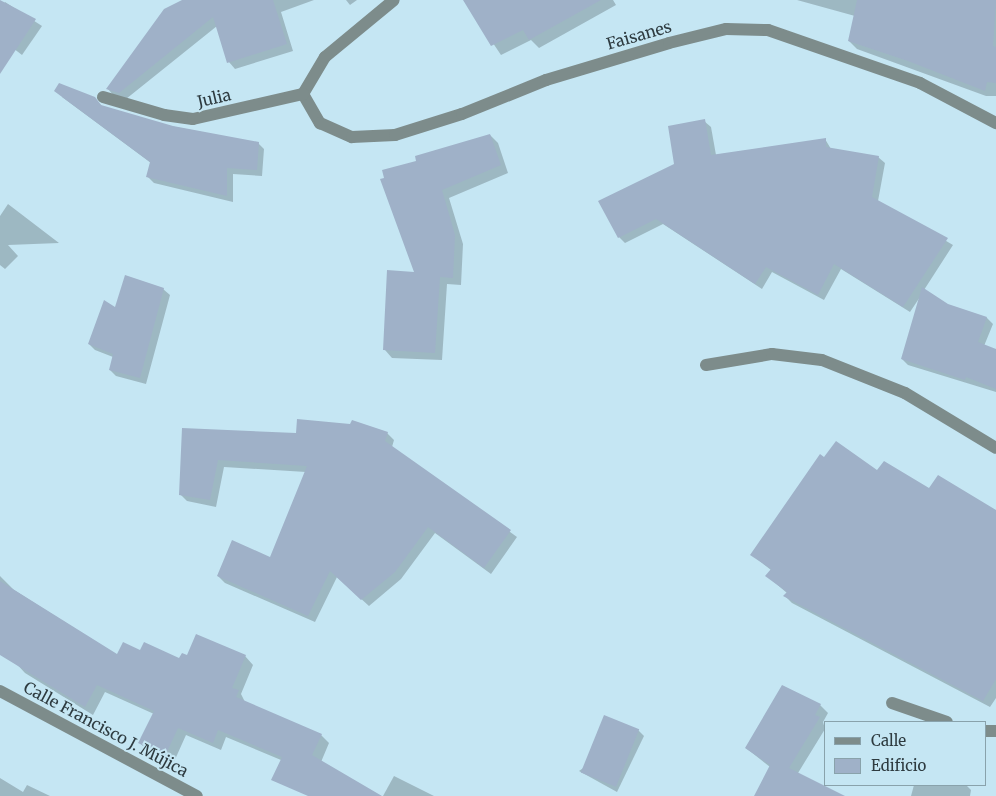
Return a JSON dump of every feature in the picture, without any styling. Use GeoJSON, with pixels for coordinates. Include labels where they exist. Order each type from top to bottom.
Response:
{"type":"FeatureCollection","features":[{"type":"Feature","properties":{"kind":"street"},"geometry":{"type":"LineString","coordinates":[[303,94],[325,57],[394,0]]}},
{"type":"Feature","properties":{"kind":"street","name":"Faisanes"},"geometry":{"type":"LineString","coordinates":[[303,94],[320,123],[352,138],[395,135],[462,114],[546,80],[669,43],[726,29],[768,30],[920,83],[996,123]]}},
{"type":"Feature","properties":{"kind":"street","name":"Julia"},"geometry":{"type":"LineString","coordinates":[[103,98],[164,115],[193,119],[303,94]]}},
{"type":"Feature","properties":{"kind":"street"},"geometry":{"type":"LineString","coordinates":[[706,365],[772,354],[822,360],[905,393],[996,448]]}},
{"type":"Feature","properties":{"kind":"street","name":"Calle Francisco J. Mújica"},"geometry":{"type":"LineString","coordinates":[[0,691],[197,796]]}},
{"type":"Feature","properties":{"kind":"street"},"geometry":{"type":"LineString","coordinates":[[892,702],[944,721]]}},
{"type":"Feature","properties":{"kind":"building"},"geometry":{"type":"Polygon","coordinates":[[[0,0],[36,19],[0,74],[0,0]]]}},
{"type":"Feature","properties":{"kind":"building"},"geometry":{"type":"Polygon","coordinates":[[[182,0],[273,0],[287,44],[227,63],[213,17],[119,93],[106,89],[164,9],[182,0]]]}},
{"type":"Feature","properties":{"kind":"building"},"geometry":{"type":"Polygon","coordinates":[[[463,0],[601,0],[529,40],[523,30],[491,46],[463,0]]]}},
{"type":"Feature","properties":{"kind":"building"},"geometry":{"type":"Polygon","coordinates":[[[857,0],[996,0],[993,46],[996,47],[996,83],[987,82],[985,91],[908,61],[848,41],[857,0]]]}},
{"type":"Feature","properties":{"kind":"building"},"geometry":{"type":"Polygon","coordinates":[[[59,83],[95,97],[101,105],[173,126],[259,142],[257,170],[227,168],[227,196],[146,177],[150,162],[54,91],[59,83]]]}},
{"type":"Feature","properties":{"kind":"building"},"geometry":{"type":"Polygon","coordinates":[[[705,119],[711,155],[826,138],[826,147],[879,156],[872,197],[948,238],[903,307],[834,264],[818,295],[766,267],[755,284],[656,219],[618,238],[598,201],[674,164],[668,126],[705,119]]]}},
{"type":"Feature","properties":{"kind":"building"},"geometry":{"type":"Polygon","coordinates":[[[490,134],[501,165],[442,190],[455,235],[453,278],[440,277],[435,353],[383,350],[387,270],[414,272],[380,179],[384,178],[382,170],[416,161],[415,156],[490,134]]]}},
{"type":"Feature","properties":{"kind":"building"},"geometry":{"type":"Polygon","coordinates":[[[125,275],[164,288],[140,378],[109,370],[113,354],[88,344],[104,300],[115,307],[125,275]]]}},
{"type":"Feature","properties":{"kind":"building"},"geometry":{"type":"Polygon","coordinates":[[[922,287],[948,304],[987,317],[978,342],[996,349],[996,389],[966,377],[965,380],[901,359],[922,287]]]}},
{"type":"Feature","properties":{"kind":"building"},"geometry":{"type":"Polygon","coordinates":[[[297,419],[350,424],[352,420],[388,432],[385,441],[511,530],[484,568],[428,527],[395,572],[361,600],[330,571],[308,616],[217,576],[232,540],[270,557],[307,466],[218,460],[210,500],[179,495],[182,428],[296,433],[297,419]]]}},
{"type":"Feature","properties":{"kind":"building"},"geometry":{"type":"Polygon","coordinates":[[[836,441],[877,470],[884,461],[929,488],[938,475],[996,510],[996,679],[983,701],[783,596],[787,592],[765,576],[771,569],[750,555],[820,454],[824,457],[836,441]]]}},
{"type":"Feature","properties":{"kind":"building"},"geometry":{"type":"Polygon","coordinates":[[[0,581],[117,654],[123,642],[140,650],[144,642],[179,658],[182,653],[187,655],[196,634],[246,655],[232,688],[239,690],[236,697],[322,734],[312,755],[382,796],[308,796],[271,780],[282,757],[218,730],[213,743],[178,728],[165,756],[138,743],[154,711],[97,685],[85,707],[0,655],[0,581]]]}},
{"type":"Feature","properties":{"kind":"building"},"geometry":{"type":"Polygon","coordinates":[[[782,685],[821,704],[815,715],[820,717],[789,768],[845,796],[754,796],[770,765],[745,748],[782,685]]]}},
{"type":"Feature","properties":{"kind":"building"},"geometry":{"type":"Polygon","coordinates":[[[604,715],[639,729],[616,787],[581,772],[604,715]]]}}]}
